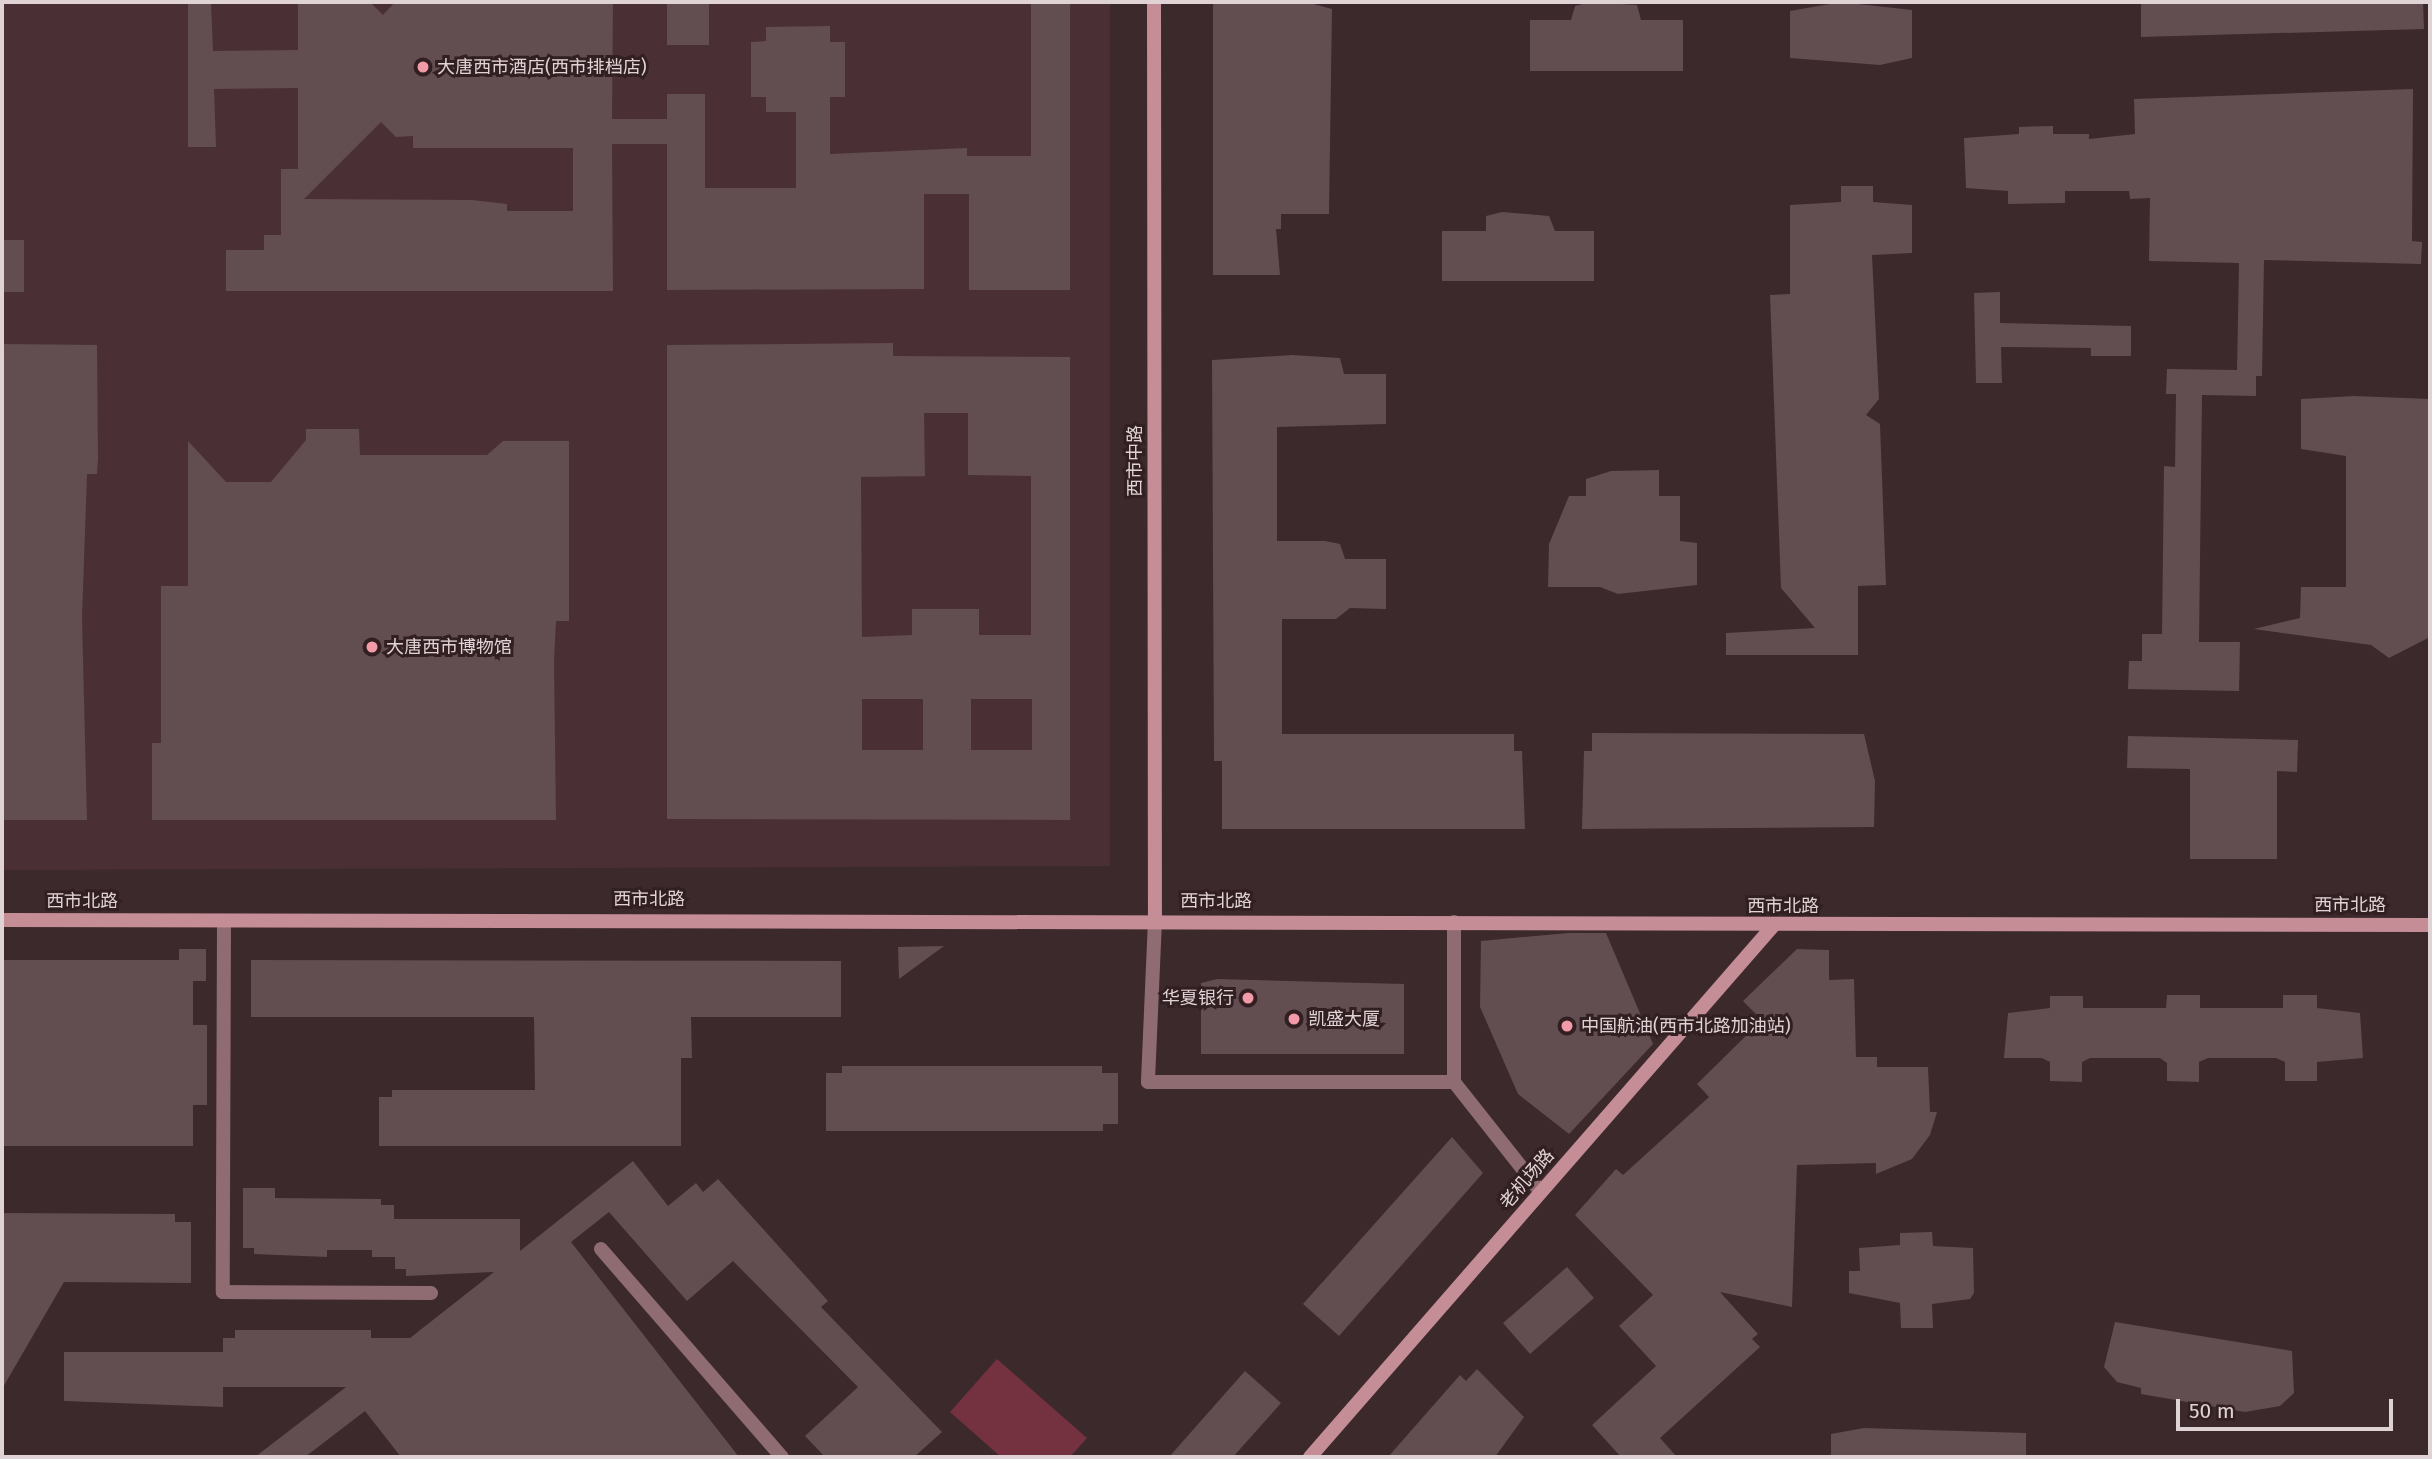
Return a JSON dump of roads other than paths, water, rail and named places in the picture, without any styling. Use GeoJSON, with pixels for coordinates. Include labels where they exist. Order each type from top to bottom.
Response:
{"type":"FeatureCollection","features":[{"type":"Feature","properties":{"kind":"street","name":"西市中路"},"geometry":{"type":"LineString","coordinates":[[1154,2],[1155,920]]}},
{"type":"Feature","properties":{"kind":"street","name":"西市北路"},"geometry":{"type":"LineString","coordinates":[[2,920],[1155,920],[1773,926],[2430,925]]}},
{"type":"Feature","properties":{"kind":"street"},"geometry":{"type":"LineString","coordinates":[[224,920],[223,1292],[431,1293]]}},
{"type":"Feature","properties":{"kind":"street"},"geometry":{"type":"LineString","coordinates":[[1155,920],[1148,1082],[1454,1082]]}},
{"type":"Feature","properties":{"kind":"street"},"geometry":{"type":"LineString","coordinates":[[1454,922],[1454,1082],[1541,1192]]}},
{"type":"Feature","properties":{"kind":"street","name":"老机场路"},"geometry":{"type":"LineString","coordinates":[[1310,1457],[1773,926]]}},
{"type":"Feature","properties":{"kind":"street"},"geometry":{"type":"LineString","coordinates":[[601,1249],[782,1457]]}},
{"type":"Feature","properties":{"kind":"place","name":"大唐西市酒店(西市排档店)"},"geometry":{"type":"Point","coordinates":[423,67]}},
{"type":"Feature","properties":{"kind":"place","name":"大唐西市博物馆"},"geometry":{"type":"Point","coordinates":[372,647]}},
{"type":"Feature","properties":{"kind":"place","name":"华夏银行"},"geometry":{"type":"Point","coordinates":[1248,998]}},
{"type":"Feature","properties":{"kind":"place","name":"凯盛大厦"},"geometry":{"type":"Point","coordinates":[1294,1019]}},
{"type":"Feature","properties":{"kind":"place","name":"中国航油(西市北路加油站)"},"geometry":{"type":"Point","coordinates":[1567,1026]}}]}
